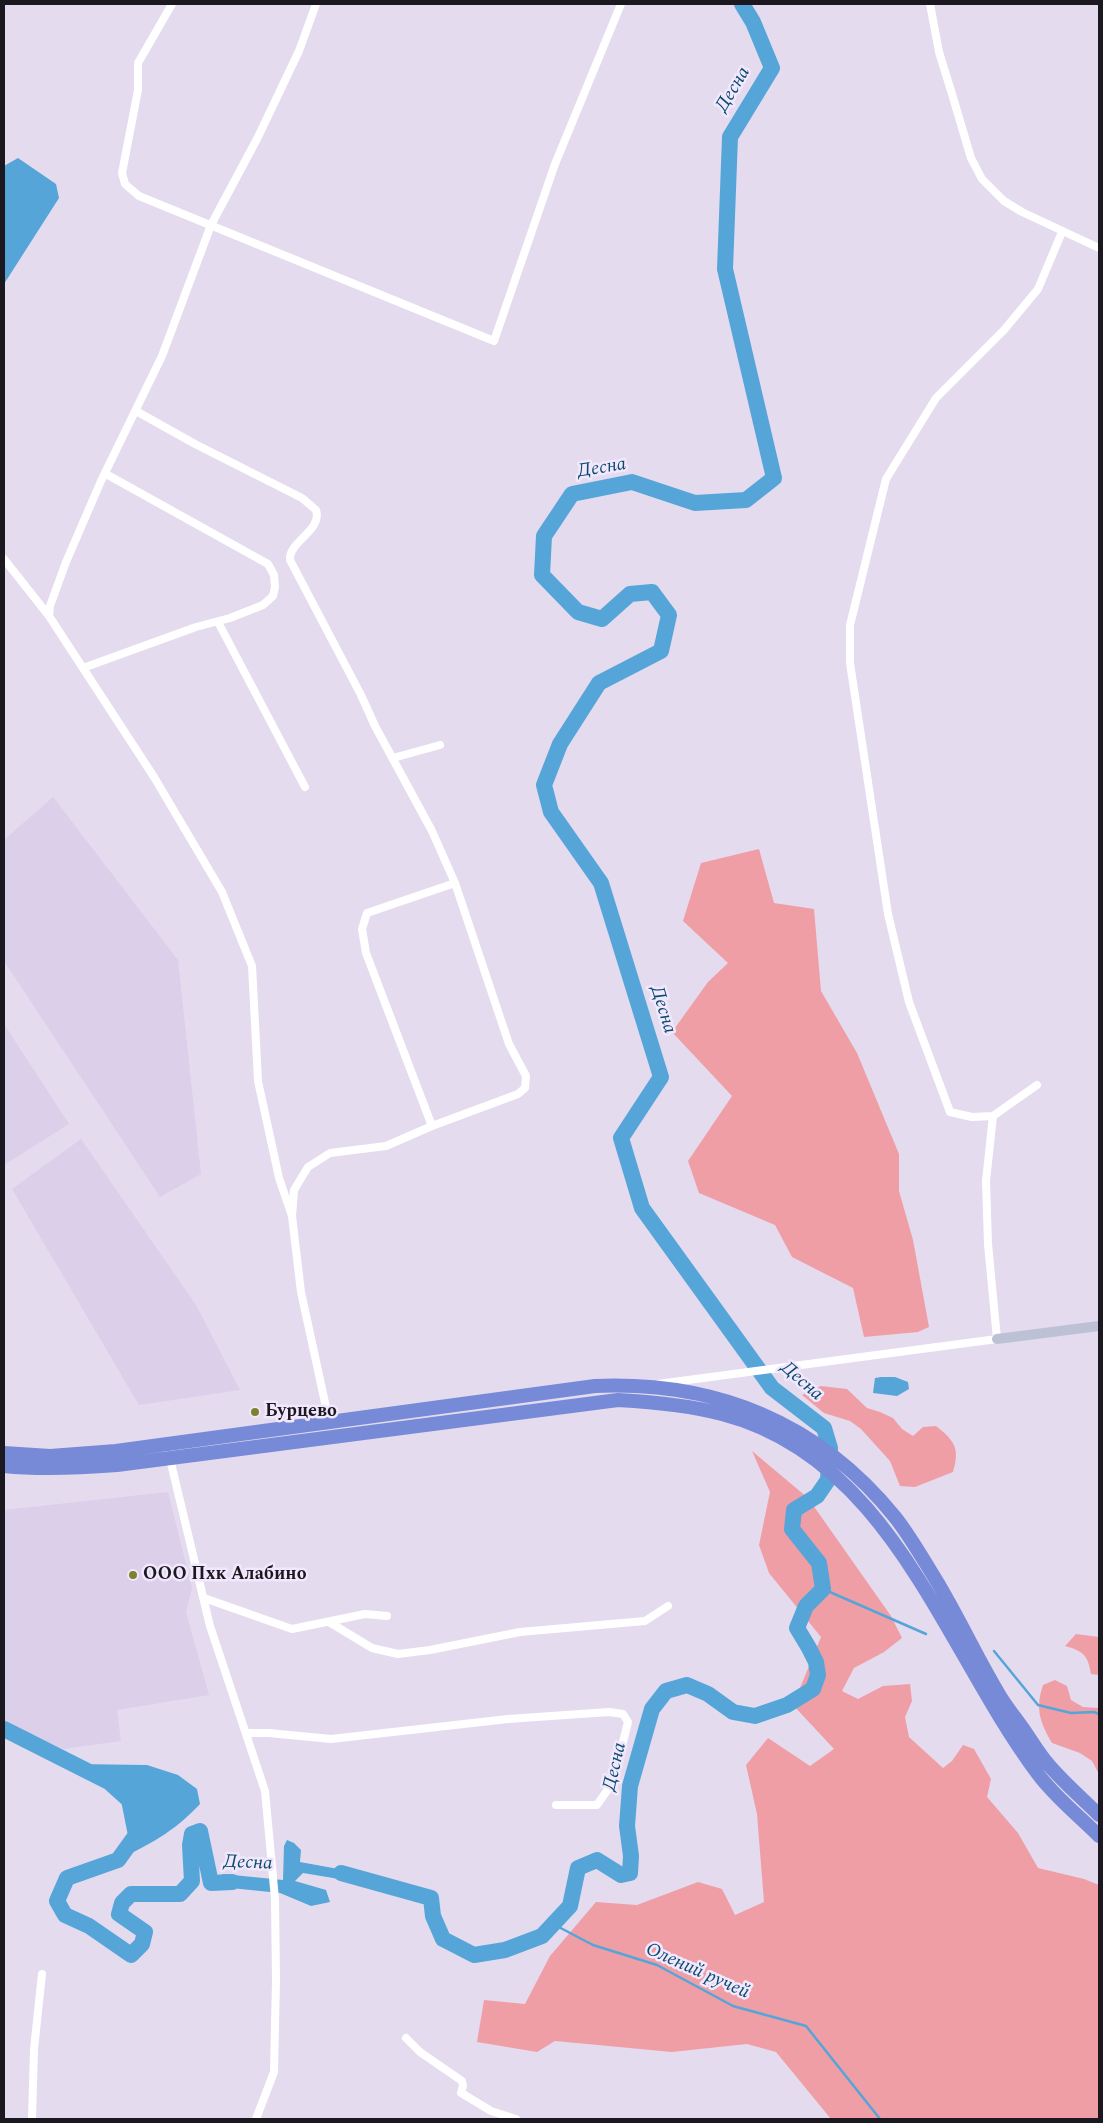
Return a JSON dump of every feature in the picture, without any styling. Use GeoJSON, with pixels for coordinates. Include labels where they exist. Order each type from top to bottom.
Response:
{"type":"FeatureCollection","features":[{"type":"Feature","properties":{"kind":"highway"},"geometry":{"type":"LineString","coordinates":[[4,1453],[74,1456],[595,1386],[643,1385],[686,1391],[724,1407],[791,1444],[816,1461],[860,1499],[883,1526],[924,1587],[989,1702],[1039,1776],[1099,1836]]}},
{"type":"Feature","properties":{"kind":"highway"},"geometry":{"type":"LineString","coordinates":[[4,1466],[28,1469],[66,1469],[170,1458],[597,1402],[648,1402],[684,1406],[724,1407],[765,1414],[799,1432],[826,1450],[871,1490],[896,1518],[936,1581],[1001,1697],[1048,1764],[1099,1815]]}},
{"type":"Feature","properties":{"kind":"street"},"geometry":{"type":"LineString","coordinates":[[172,4],[138,63],[138,90],[122,173],[126,184],[139,196],[494,341],[555,164],[621,4]]}},
{"type":"Feature","properties":{"kind":"street"},"geometry":{"type":"LineString","coordinates":[[50,616],[50,606],[66,562],[162,356],[177,321],[211,225],[258,137],[291,68],[316,4]]}},
{"type":"Feature","properties":{"kind":"street"},"geometry":{"type":"LineString","coordinates":[[930,4],[939,52],[971,158],[982,179],[1004,201],[1062,232],[1099,248]]}},
{"type":"Feature","properties":{"kind":"street"},"geometry":{"type":"LineString","coordinates":[[1038,1085],[994,1116],[972,1117],[950,1112],[909,1002],[888,914],[850,663],[850,624],[886,478],[936,398],[1004,330],[1038,289],[1062,232]]}},
{"type":"Feature","properties":{"kind":"street"},"geometry":{"type":"LineString","coordinates":[[136,411],[195,444],[302,498],[316,510],[317,518],[292,550],[290,560],[432,831],[455,883],[505,1032],[526,1076],[525,1088],[518,1094],[432,1126],[386,1146],[330,1153],[308,1167],[294,1190],[292,1216]]}},
{"type":"Feature","properties":{"kind":"street"},"geometry":{"type":"LineString","coordinates":[[83,668],[196,626],[218,622],[256,609],[268,602],[273,596],[276,583],[268,564],[106,474]]}},
{"type":"Feature","properties":{"kind":"street"},"geometry":{"type":"LineString","coordinates":[[4,559],[50,616],[154,777],[222,892],[252,966],[258,1081],[280,1178],[292,1216],[301,1292],[329,1421]]}},
{"type":"Feature","properties":{"kind":"street"},"geometry":{"type":"LineString","coordinates":[[218,622],[305,787]]}},
{"type":"Feature","properties":{"kind":"street"},"geometry":{"type":"LineString","coordinates":[[393,758],[440,745]]}},
{"type":"Feature","properties":{"kind":"street"},"geometry":{"type":"LineString","coordinates":[[432,1126],[372,968],[363,942],[362,929],[367,913],[455,883]]}},
{"type":"Feature","properties":{"kind":"street"},"geometry":{"type":"LineString","coordinates":[[994,1116],[986,1181],[988,1244],[997,1339]]}},
{"type":"Feature","properties":{"kind":"street"},"geometry":{"type":"LineString","coordinates":[[643,1385],[1099,1326]]}},
{"type":"Feature","properties":{"kind":"street"},"geometry":{"type":"LineString","coordinates":[[170,1458],[210,1626],[265,1790],[275,1899],[274,2072],[256,2119]]}},
{"type":"Feature","properties":{"kind":"street"},"geometry":{"type":"LineString","coordinates":[[204,1598],[292,1629],[365,1614],[387,1616]]}},
{"type":"Feature","properties":{"kind":"street"},"geometry":{"type":"LineString","coordinates":[[329,1622],[372,1648],[398,1654],[430,1650],[520,1632],[644,1621],[668,1606]]}},
{"type":"Feature","properties":{"kind":"street"},"geometry":{"type":"LineString","coordinates":[[246,1733],[269,1732],[331,1739],[508,1719],[609,1712],[622,1714],[628,1722],[614,1782],[597,1805],[556,1805]]}},
{"type":"Feature","properties":{"kind":"street"},"geometry":{"type":"LineString","coordinates":[[32,2119],[34,2049],[42,1974]]}},
{"type":"Feature","properties":{"kind":"street"},"geometry":{"type":"LineString","coordinates":[[406,2038],[420,2052],[462,2081],[461,2092],[469,2099],[491,2111],[516,2119]]}},
{"type":"Feature","properties":{"kind":"shaded area"},"geometry":{"type":"Polygon","coordinates":[[[53,797],[178,960],[201,1174],[160,1197],[4,961],[4,840],[53,797]]]}},
{"type":"Feature","properties":{"kind":"shaded area"},"geometry":{"type":"Polygon","coordinates":[[[759,849],[774,903],[814,909],[821,991],[857,1053],[899,1154],[899,1191],[913,1240],[929,1327],[918,1332],[864,1337],[853,1288],[792,1257],[775,1225],[699,1193],[688,1161],[732,1096],[672,1032],[708,982],[728,963],[683,921],[701,863],[759,849]]]}},
{"type":"Feature","properties":{"kind":"shaded area"},"geometry":{"type":"Polygon","coordinates":[[[4,1024],[69,1124],[4,1165],[4,1024]]]}},
{"type":"Feature","properties":{"kind":"shaded area"},"geometry":{"type":"Polygon","coordinates":[[[81,1139],[196,1305],[240,1390],[139,1405],[12,1189],[81,1139]]]}},
{"type":"Feature","properties":{"kind":"shaded area"},"geometry":{"type":"Polygon","coordinates":[[[821,1386],[847,1389],[867,1408],[893,1418],[902,1429],[913,1436],[923,1427],[936,1426],[952,1441],[956,1451],[953,1472],[915,1487],[900,1486],[890,1461],[861,1429],[850,1421],[824,1413],[802,1395],[821,1386]]]}},
{"type":"Feature","properties":{"kind":"shaded area"},"geometry":{"type":"Polygon","coordinates":[[[752,1451],[808,1498],[891,1616],[902,1638],[884,1652],[854,1668],[842,1691],[858,1699],[883,1686],[910,1684],[912,1701],[905,1717],[909,1737],[943,1768],[952,1761],[963,1745],[974,1749],[991,1779],[987,1797],[1018,1833],[1038,1868],[1084,1879],[1099,1885],[1099,2119],[831,2119],[776,2052],[747,2044],[672,2052],[555,2041],[537,2052],[477,2042],[484,2000],[525,2004],[550,1956],[596,1902],[637,1905],[698,1882],[722,1889],[735,1915],[764,1902],[757,1814],[746,1765],[768,1738],[810,1766],[834,1749],[793,1705],[821,1637],[769,1573],[759,1545],[770,1492],[752,1451]]]}},
{"type":"Feature","properties":{"kind":"shaded area"},"geometry":{"type":"Polygon","coordinates":[[[168,1492],[192,1588],[186,1612],[209,1695],[117,1710],[121,1741],[63,1749],[4,1722],[4,1510],[168,1492]]]}},
{"type":"Feature","properties":{"kind":"shaded area"},"geometry":{"type":"Polygon","coordinates":[[[1076,1634],[1099,1637],[1099,1675],[1091,1674],[1084,1655],[1065,1646],[1076,1634]]]}},
{"type":"Feature","properties":{"kind":"shaded area"},"geometry":{"type":"Polygon","coordinates":[[[1055,1680],[1067,1686],[1071,1700],[1083,1707],[1099,1708],[1099,1774],[1092,1761],[1080,1753],[1052,1743],[1044,1728],[1040,1715],[1039,1701],[1043,1685],[1055,1680]]]}},
{"type":"Feature","properties":{"kind":"water"},"geometry":{"type":"Polygon","coordinates":[[[18,158],[56,184],[59,198],[4,284],[4,166],[18,158]]]}},
{"type":"Feature","properties":{"kind":"water"},"geometry":{"type":"Polygon","coordinates":[[[895,1377],[908,1382],[909,1389],[897,1396],[873,1393],[875,1378],[895,1377]]]}},
{"type":"Feature","properties":{"kind":"water"},"geometry":{"type":"Polygon","coordinates":[[[75,1764],[147,1765],[178,1775],[197,1789],[200,1804],[171,1830],[115,1861],[136,1835],[129,1800],[109,1782],[75,1764]]]}},
{"type":"Feature","properties":{"kind":"water"},"geometry":{"type":"Polygon","coordinates":[[[287,1840],[294,1843],[301,1850],[300,1862],[355,1872],[361,1878],[357,1882],[303,1873],[295,1881],[326,1890],[330,1902],[311,1906],[280,1893],[221,1887],[211,1883],[223,1874],[283,1880],[284,1846],[287,1840]]]}},
{"type":"Feature","properties":{"kind":"waterway","name":"Десна"},"geometry":{"type":"LineString","coordinates":[[341,1873],[431,1898],[433,1916],[443,1939],[474,1955],[505,1950],[542,1936],[570,1906],[578,1868],[597,1860],[621,1875],[630,1873],[631,1856],[627,1826],[630,1786],[652,1709],[666,1691],[687,1685],[708,1694],[733,1712],[755,1716],[787,1705],[813,1689],[818,1675],[816,1662],[797,1628],[806,1606],[823,1589],[819,1563],[792,1529],[794,1510],[817,1496],[828,1480],[830,1448],[824,1428],[772,1388],[642,1208],[621,1138],[661,1077],[601,883],[551,812],[544,785],[560,744],[599,683],[661,651],[669,615],[652,592],[630,594],[602,619],[578,612],[542,575],[544,536],[572,494],[632,482],[695,503],[746,500],[774,478],[725,269],[730,137],[772,68],[753,22],[742,4]]}},
{"type":"Feature","properties":{"kind":"waterway"},"geometry":{"type":"LineString","coordinates":[[823,1589],[926,1634]]}},
{"type":"Feature","properties":{"kind":"waterway"},"geometry":{"type":"LineString","coordinates":[[994,1651],[1038,1705],[1071,1713],[1094,1712],[1099,1714]]}},
{"type":"Feature","properties":{"kind":"waterway","name":"Десна"},"geometry":{"type":"LineString","coordinates":[[4,1729],[109,1782],[129,1800],[136,1835],[118,1860],[67,1878],[57,1901],[65,1915],[89,1926],[131,1955],[142,1944],[145,1932],[119,1914],[122,1903],[131,1894],[180,1894],[192,1881],[190,1845],[192,1834],[200,1831],[211,1883],[232,1882]]}},
{"type":"Feature","properties":{"kind":"waterway","name":"Олений ручей"},"geometry":{"type":"LineString","coordinates":[[553,1924],[593,1945],[657,1965],[733,2006],[806,2026],[880,2119]]}},
{"type":"Feature","properties":{"kind":"place","name":"Бурцево"},"geometry":{"type":"Point","coordinates":[255,1412]}},
{"type":"Feature","properties":{"kind":"place","name":"ООО Пхк Алабино"},"geometry":{"type":"Point","coordinates":[133,1575]}}]}
